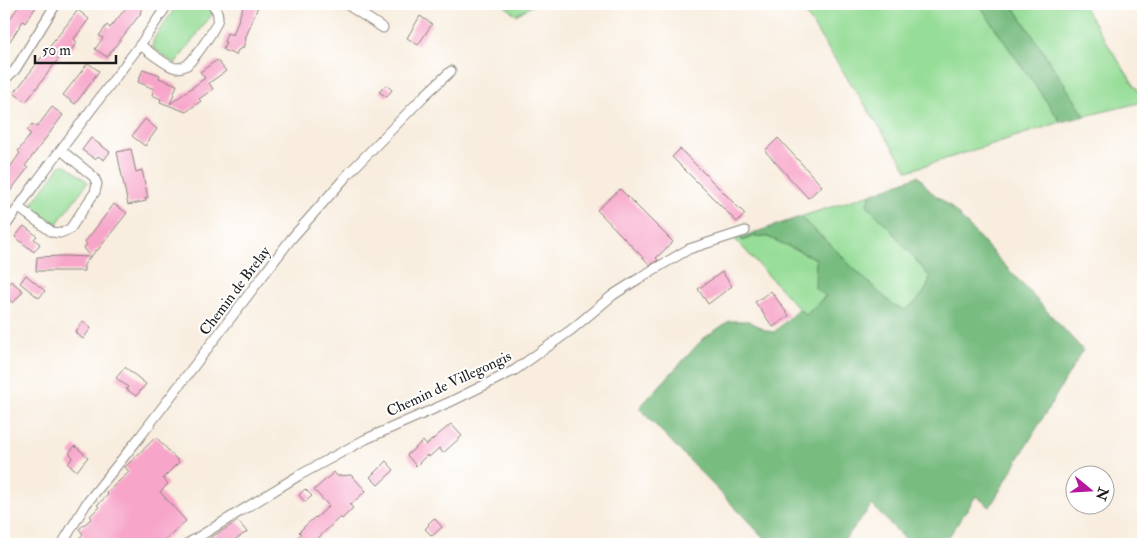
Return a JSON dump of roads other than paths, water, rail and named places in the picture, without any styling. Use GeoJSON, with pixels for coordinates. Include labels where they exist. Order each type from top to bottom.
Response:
{"type":"FeatureCollection","features":[{"type":"Feature","properties":{"kind":"street"},"geometry":{"type":"LineString","coordinates":[[4,80],[15,70],[56,4]]}},
{"type":"Feature","properties":{"kind":"street"},"geometry":{"type":"LineString","coordinates":[[4,228],[168,4]]}},
{"type":"Feature","properties":{"kind":"street"},"geometry":{"type":"LineString","coordinates":[[140,44],[170,66],[178,68],[185,66],[216,26],[219,18],[216,9],[211,4]]}},
{"type":"Feature","properties":{"kind":"street"},"geometry":{"type":"LineString","coordinates":[[346,4],[383,28]]}},
{"type":"Feature","properties":{"kind":"street","name":"Chemin de Brelay"},"geometry":{"type":"LineString","coordinates":[[62,544],[86,504],[151,423],[291,239],[350,172],[451,71]]}},
{"type":"Feature","properties":{"kind":"street"},"geometry":{"type":"LineString","coordinates":[[18,208],[52,232],[60,233],[70,229],[95,192],[97,184],[94,177],[61,150]]}},
{"type":"Feature","properties":{"kind":"street","name":"Chemin de Villegongis"},"geometry":{"type":"LineString","coordinates":[[187,544],[298,476],[366,438],[452,401],[515,370],[571,330],[613,295],[689,249],[744,231]]}}]}
